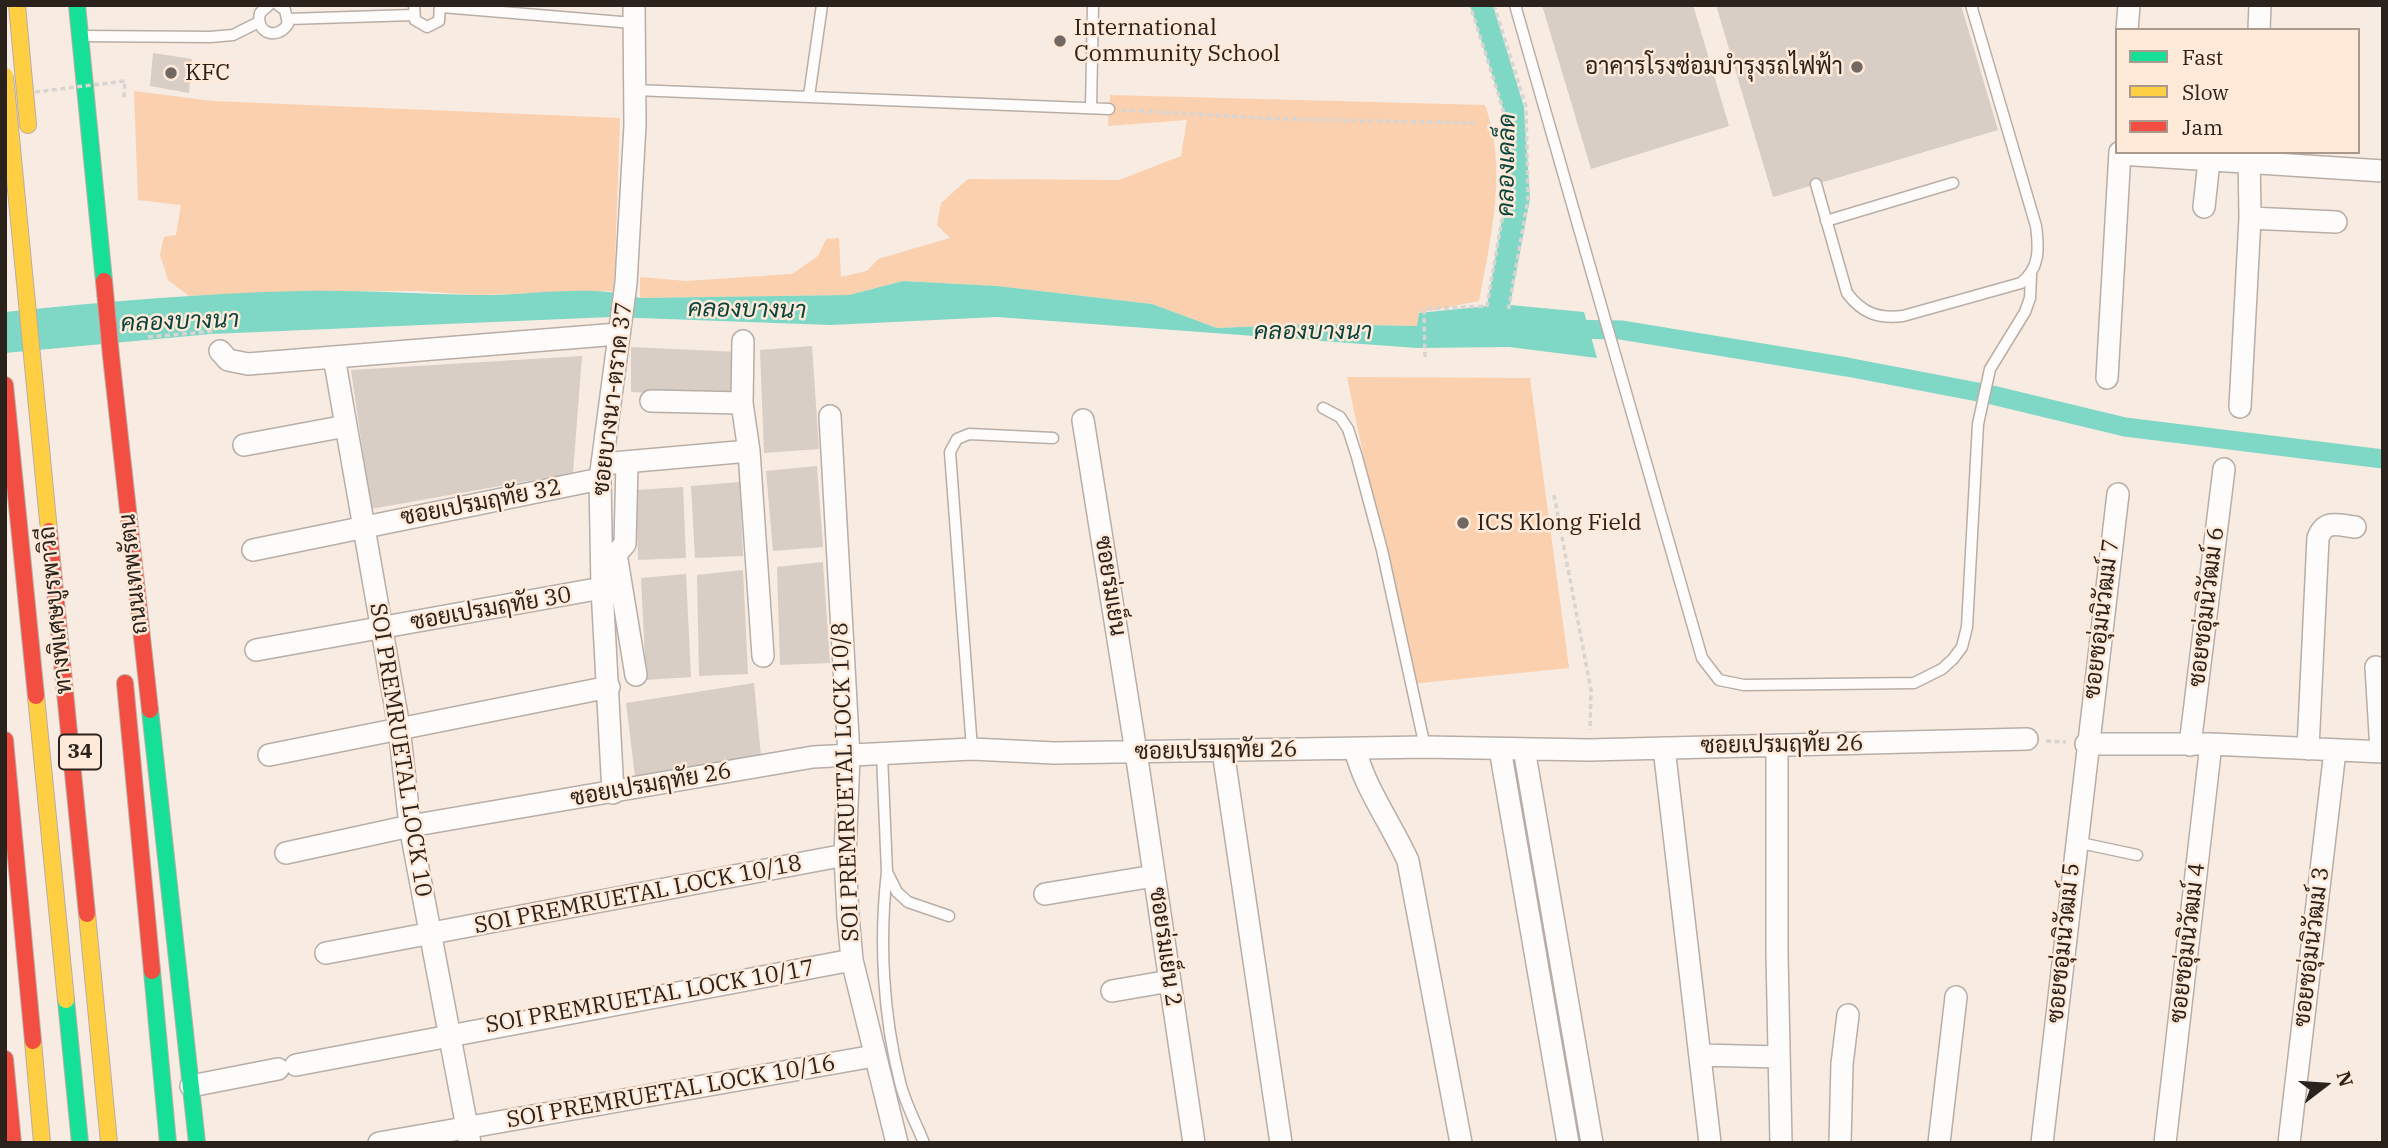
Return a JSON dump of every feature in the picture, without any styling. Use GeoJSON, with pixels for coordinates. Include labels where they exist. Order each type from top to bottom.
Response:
{"type":"FeatureCollection","features":[{"type":"Feature","properties":{"kind":"main road"},"geometry":{"type":"LineString","coordinates":[[18,5],[29,139]]}},
{"type":"Feature","properties":{"kind":"main road","name":"ถนนเทพรัตน"},"geometry":{"type":"LineString","coordinates":[[77,5],[122,469],[197,1143]]}},
{"type":"Feature","properties":{"kind":"main road","name":"ทางพิเศษบูรพาวิถี"},"geometry":{"type":"LineString","coordinates":[[5,76],[109,1143]]}},
{"type":"Feature","properties":{"kind":"main road","name":"34"},"geometry":{"type":"LineString","coordinates":[[33,194],[43,361],[121,1143]]}},
{"type":"Feature","properties":{"kind":"main road","name":"ทางพิเศษบูรพาวิถี"},"geometry":{"type":"LineString","coordinates":[[5,385],[80,1143]]}},
{"type":"Feature","properties":{"kind":"main road"},"geometry":{"type":"LineString","coordinates":[[120,590],[122,469]]}},
{"type":"Feature","properties":{"kind":"main road"},"geometry":{"type":"LineString","coordinates":[[123,661],[168,1143]]}},
{"type":"Feature","properties":{"kind":"main road"},"geometry":{"type":"LineString","coordinates":[[5,740],[42,1143]]}},
{"type":"Feature","properties":{"kind":"main road"},"geometry":{"type":"LineString","coordinates":[[5,1059],[13,1143]]}},
{"type":"Feature","properties":{"kind":"street"},"geometry":{"type":"LineString","coordinates":[[2127,28],[2129,5]]}},
{"type":"Feature","properties":{"kind":"street"},"geometry":{"type":"LineString","coordinates":[[2259,28],[2260,5]]}},
{"type":"Feature","properties":{"kind":"street","name":"ซอยบางนา-ตราด 37"},"geometry":{"type":"LineString","coordinates":[[613,793],[602,588],[602,470],[626,283],[635,90],[634,14]]}},
{"type":"Feature","properties":{"kind":"street"},"geometry":{"type":"LineString","coordinates":[[2107,378],[2120,154]]}},
{"type":"Feature","properties":{"kind":"street"},"geometry":{"type":"LineString","coordinates":[[2131,154],[2209,161],[2249,158],[2383,170]]}},
{"type":"Feature","properties":{"kind":"street"},"geometry":{"type":"LineString","coordinates":[[2240,407],[2250,218],[2249,158]]}},
{"type":"Feature","properties":{"kind":"street"},"geometry":{"type":"LineString","coordinates":[[2204,207],[2209,161]]}},
{"type":"Feature","properties":{"kind":"street"},"geometry":{"type":"LineString","coordinates":[[2250,218],[2336,222]]}},
{"type":"Feature","properties":{"kind":"street"},"geometry":{"type":"LineString","coordinates":[[220,351],[228,360],[248,364],[619,329]]}},
{"type":"Feature","properties":{"kind":"street"},"geometry":{"type":"LineString","coordinates":[[743,341],[741,403],[749,451],[763,656]]}},
{"type":"Feature","properties":{"kind":"street","name":"SOI PREMRUETAL LOCK 10"},"geometry":{"type":"LineString","coordinates":[[334,357],[399,727],[411,826],[468,1136]]}},
{"type":"Feature","properties":{"kind":"street"},"geometry":{"type":"LineString","coordinates":[[651,401],[741,403]]}},
{"type":"Feature","properties":{"kind":"street","name":"SOI PREMRUETAL LOCK 10/8"},"geometry":{"type":"LineString","coordinates":[[830,416],[849,755],[845,855],[852,960],[897,1143]]}},
{"type":"Feature","properties":{"kind":"street","name":"ซอยร่มเย็น"},"geometry":{"type":"LineString","coordinates":[[1083,420],[1136,752]]}},
{"type":"Feature","properties":{"kind":"street"},"geometry":{"type":"LineString","coordinates":[[244,445],[346,426]]}},
{"type":"Feature","properties":{"kind":"street","name":"ซอยเปรมฤทัย 32"},"geometry":{"type":"LineString","coordinates":[[253,550],[627,464],[749,451]]}},
{"type":"Feature","properties":{"kind":"street"},"geometry":{"type":"LineString","coordinates":[[627,464],[625,544],[616,554],[636,675]]}},
{"type":"Feature","properties":{"kind":"street","name":"ซอยชอุ่มนิวัฒม์ 6"},"geometry":{"type":"LineString","coordinates":[[2201,745],[2224,469]]}},
{"type":"Feature","properties":{"kind":"street","name":"ซอยชอุ่มนิวัฒม์ 7"},"geometry":{"type":"LineString","coordinates":[[2087,744],[2118,494]]}},
{"type":"Feature","properties":{"kind":"street"},"geometry":{"type":"LineString","coordinates":[[2308,749],[2318,538],[2322,529],[2329,524],[2355,527]]}},
{"type":"Feature","properties":{"kind":"street","name":"ซอยเปรมฤทัย 30"},"geometry":{"type":"LineString","coordinates":[[256,650],[602,588]]}},
{"type":"Feature","properties":{"kind":"street"},"geometry":{"type":"LineString","coordinates":[[2087,744],[2382,752],[2376,667]]}},
{"type":"Feature","properties":{"kind":"street"},"geometry":{"type":"LineString","coordinates":[[269,755],[609,687]]}},
{"type":"Feature","properties":{"kind":"street","name":"ซอยเปรมฤทัย 26"},"geometry":{"type":"LineString","coordinates":[[286,853],[411,826],[787,761],[849,755],[972,749],[1136,752],[1424,747],[1589,750],[2027,739]]}},
{"type":"Feature","properties":{"kind":"street","name":"ซอยชอุ่มนิวัฒม์ 5"},"geometry":{"type":"LineString","coordinates":[[2042,1143],[2087,744]]}},
{"type":"Feature","properties":{"kind":"street"},"geometry":{"type":"LineString","coordinates":[[1777,745],[1782,1143]]}},
{"type":"Feature","properties":{"kind":"street","name":"ซอยชอุ่มนิวัฒม์ 4"},"geometry":{"type":"LineString","coordinates":[[2165,1143],[2201,745]]}},
{"type":"Feature","properties":{"kind":"street"},"geometry":{"type":"LineString","coordinates":[[1500,748],[1568,1143]]}},
{"type":"Feature","properties":{"kind":"street"},"geometry":{"type":"LineString","coordinates":[[1664,748],[1710,1143]]}},
{"type":"Feature","properties":{"kind":"street"},"geometry":{"type":"LineString","coordinates":[[1355,749],[1362,775],[1391,823],[1408,861],[1461,1143]]}},
{"type":"Feature","properties":{"kind":"street"},"geometry":{"type":"LineString","coordinates":[[1524,749],[1592,1143]]}},
{"type":"Feature","properties":{"kind":"street"},"geometry":{"type":"LineString","coordinates":[[1223,751],[1281,1143]]}},
{"type":"Feature","properties":{"kind":"street","name":"ซอยชอุ่มนิวัฒม์ 3"},"geometry":{"type":"LineString","coordinates":[[2289,1143],[2335,751]]}},
{"type":"Feature","properties":{"kind":"street","name":"ซอยร่มเย็น 2"},"geometry":{"type":"LineString","coordinates":[[1136,752],[1194,1143]]}},
{"type":"Feature","properties":{"kind":"street","name":"SOI PREMRUETAL LOCK 10/18"},"geometry":{"type":"LineString","coordinates":[[326,953],[845,855]]}},
{"type":"Feature","properties":{"kind":"street"},"geometry":{"type":"LineString","coordinates":[[1045,894],[1154,876]]}},
{"type":"Feature","properties":{"kind":"street"},"geometry":{"type":"LineString","coordinates":[[1528,908],[1551,904]]}},
{"type":"Feature","properties":{"kind":"street","name":"SOI PREMRUETAL LOCK 10/17"},"geometry":{"type":"LineString","coordinates":[[191,1086],[449,1034],[852,960]]}},
{"type":"Feature","properties":{"kind":"street"},"geometry":{"type":"LineString","coordinates":[[1112,991],[1170,981]]}},
{"type":"Feature","properties":{"kind":"street"},"geometry":{"type":"LineString","coordinates":[[1939,1143],[1956,996]]}},
{"type":"Feature","properties":{"kind":"street"},"geometry":{"type":"LineString","coordinates":[[1840,1143],[1842,1063],[1848,1015]]}},
{"type":"Feature","properties":{"kind":"street"},"geometry":{"type":"LineString","coordinates":[[1548,1027],[1571,1022]]}},
{"type":"Feature","properties":{"kind":"street"},"geometry":{"type":"LineString","coordinates":[[1700,1055],[1779,1057]]}},
{"type":"Feature","properties":{"kind":"street","name":"SOI PREMRUETAL LOCK 10/16"},"geometry":{"type":"LineString","coordinates":[[379,1143],[468,1136],[874,1056]]}},
{"type":"Feature","properties":{"kind":"lane"},"geometry":{"type":"LineString","coordinates":[[269,5],[260,13],[259,22],[264,31],[273,34],[282,31],[288,19],[285,10],[278,5]]}},
{"type":"Feature","properties":{"kind":"lane"},"geometry":{"type":"LineString","coordinates":[[809,96],[822,5]]}},
{"type":"Feature","properties":{"kind":"lane"},"geometry":{"type":"LineString","coordinates":[[1091,108],[1093,5]]}},
{"type":"Feature","properties":{"kind":"lane"},"geometry":{"type":"LineString","coordinates":[[1515,5],[1702,658],[1718,680],[1744,685],[1914,683],[1942,669],[1962,647],[1967,627],[1978,424],[1990,369],[2025,312],[2030,298],[2031,275],[2037,260],[2036,226],[1971,5]]}},
{"type":"Feature","properties":{"kind":"lane"},"geometry":{"type":"LineString","coordinates":[[288,19],[414,10],[418,24],[432,26],[439,21],[441,6],[634,14]]}},
{"type":"Feature","properties":{"kind":"lane"},"geometry":{"type":"LineString","coordinates":[[80,36],[210,37],[233,34],[259,22]]}},
{"type":"Feature","properties":{"kind":"lane"},"geometry":{"type":"LineString","coordinates":[[635,90],[1109,108]]}},
{"type":"Feature","properties":{"kind":"lane"},"geometry":{"type":"LineString","coordinates":[[1826,221],[1953,183]]}},
{"type":"Feature","properties":{"kind":"lane"},"geometry":{"type":"LineString","coordinates":[[1816,184],[1847,293],[1863,309],[1884,319],[2021,283],[2031,275]]}},
{"type":"Feature","properties":{"kind":"lane"},"geometry":{"type":"LineString","coordinates":[[1323,408],[1340,417],[1348,429],[1357,457],[1382,550],[1424,747]]}},
{"type":"Feature","properties":{"kind":"lane"},"geometry":{"type":"LineString","coordinates":[[972,749],[950,452],[957,439],[969,434],[1053,438]]}},
{"type":"Feature","properties":{"kind":"lane"},"geometry":{"type":"LineString","coordinates":[[882,755],[887,872],[882,909],[888,1024],[901,1084],[924,1143]]}},
{"type":"Feature","properties":{"kind":"lane"},"geometry":{"type":"LineString","coordinates":[[2076,842],[2137,855]]}},
{"type":"Feature","properties":{"kind":"lane"},"geometry":{"type":"LineString","coordinates":[[887,872],[897,892],[908,902],[949,916]]}},
{"type":"Feature","properties":{"kind":"path"},"geometry":{"type":"LineString","coordinates":[[1425,357],[1424,309],[1487,306],[1505,202],[1503,109],[1470,5]]}},
{"type":"Feature","properties":{"kind":"path"},"geometry":{"type":"LineString","coordinates":[[1494,5],[1526,106],[1528,198],[1508,312]]}},
{"type":"Feature","properties":{"kind":"path"},"geometry":{"type":"LineString","coordinates":[[32,92],[125,81],[124,98]]}},
{"type":"Feature","properties":{"kind":"path"},"geometry":{"type":"LineString","coordinates":[[1109,108],[1281,119],[1474,123]]}},
{"type":"Feature","properties":{"kind":"path"},"geometry":{"type":"LineString","coordinates":[[148,337],[216,331],[221,334],[220,351]]}},
{"type":"Feature","properties":{"kind":"path"},"geometry":{"type":"LineString","coordinates":[[1554,495],[1591,690],[1589,750]]}},
{"type":"Feature","properties":{"kind":"path"},"geometry":{"type":"LineString","coordinates":[[2027,739],[2087,744]]}},
{"type":"Feature","properties":{"kind":"shaded area"},"geometry":{"type":"Polygon","coordinates":[[[134,91],[212,101],[620,118],[614,291],[476,295],[418,291],[303,291],[189,296],[168,280],[160,255],[164,237],[176,235],[181,205],[138,200],[134,91]]]}},
{"type":"Feature","properties":{"kind":"shaded area"},"geometry":{"type":"Polygon","coordinates":[[[1110,95],[1485,105],[1492,129],[1496,178],[1492,227],[1479,301],[1419,313],[1418,326],[1314,324],[1217,328],[1152,304],[997,286],[903,281],[849,295],[640,298],[640,277],[686,281],[792,274],[818,256],[826,239],[839,238],[841,277],[867,271],[878,259],[950,238],[937,225],[941,203],[968,179],[1119,180],[1181,156],[1187,120],[1108,126],[1110,95]]]}},
{"type":"Feature","properties":{"kind":"shaded area","name":"ICS Klong Field"},"geometry":{"type":"Polygon","coordinates":[[[1347,377],[1530,378],[1569,668],[1411,684],[1347,377]]]}},
{"type":"Feature","properties":{"kind":"water"},"geometry":{"type":"Polygon","coordinates":[[[1470,5],[1493,5],[1524,107],[1530,199],[1510,305],[1584,312],[1597,358],[1509,347],[1417,348],[997,317],[831,325],[611,317],[211,334],[5,353],[5,312],[153,298],[301,291],[496,295],[600,291],[640,298],[849,295],[903,281],[997,286],[1152,304],[1217,328],[1314,324],[1417,326],[1419,313],[1487,306],[1505,202],[1503,109],[1470,5]]]}},
{"type":"Feature","properties":{"kind":"building"},"geometry":{"type":"Polygon","coordinates":[[[1542,5],[1693,5],[1729,126],[1591,169],[1542,5]]]}},
{"type":"Feature","properties":{"kind":"building","name":"อาคารโรงซ่อมบำรุงรถไฟฟ้า"},"geometry":{"type":"Polygon","coordinates":[[[1716,5],[1961,5],[1998,130],[1773,197],[1716,5]]]}},
{"type":"Feature","properties":{"kind":"building","name":"KFC"},"geometry":{"type":"Polygon","coordinates":[[[153,53],[192,59],[189,93],[150,86],[153,53]]]}},
{"type":"Feature","properties":{"kind":"building"},"geometry":{"type":"Polygon","coordinates":[[[812,346],[819,449],[764,453],[760,350],[812,346]]]}},
{"type":"Feature","properties":{"kind":"building"},"geometry":{"type":"Polygon","coordinates":[[[631,347],[738,352],[734,397],[631,392],[631,347]]]}},
{"type":"Feature","properties":{"kind":"building"},"geometry":{"type":"Polygon","coordinates":[[[582,356],[573,473],[371,509],[351,370],[582,356]]]}},
{"type":"Feature","properties":{"kind":"building"},"geometry":{"type":"Polygon","coordinates":[[[817,466],[823,547],[773,551],[766,471],[817,466]]]}},
{"type":"Feature","properties":{"kind":"building"},"geometry":{"type":"Polygon","coordinates":[[[740,482],[743,556],[695,558],[691,486],[740,482]]]}},
{"type":"Feature","properties":{"kind":"building"},"geometry":{"type":"Polygon","coordinates":[[[683,487],[686,558],[638,560],[636,490],[683,487]]]}},
{"type":"Feature","properties":{"kind":"building"},"geometry":{"type":"Polygon","coordinates":[[[823,562],[830,663],[780,665],[777,567],[823,562]]]}},
{"type":"Feature","properties":{"kind":"building"},"geometry":{"type":"Polygon","coordinates":[[[743,570],[748,674],[699,676],[697,575],[743,570]]]}},
{"type":"Feature","properties":{"kind":"building"},"geometry":{"type":"Polygon","coordinates":[[[686,574],[691,677],[646,680],[641,578],[686,574]]]}},
{"type":"Feature","properties":{"kind":"building"},"geometry":{"type":"Polygon","coordinates":[[[754,683],[761,756],[635,776],[626,703],[754,683]]]}},
{"type":"Feature","properties":{"kind":"waterway"},"geometry":{"type":"LineString","coordinates":[[1562,329],[1621,330],[1847,367],[1988,394],[2125,427],[2383,459]]}},
{"type":"Feature","properties":{"kind":"traffic: fast"},"geometry":{"type":"LineString","coordinates":[[77,5],[104,281]]}},
{"type":"Feature","properties":{"kind":"traffic: fast"},"geometry":{"type":"LineString","coordinates":[[150,710],[197,1143]]}},
{"type":"Feature","properties":{"kind":"traffic: fast"},"geometry":{"type":"LineString","coordinates":[[152,971],[168,1143]]}},
{"type":"Feature","properties":{"kind":"traffic: fast"},"geometry":{"type":"LineString","coordinates":[[66,1000],[80,1143]]}},
{"type":"Feature","properties":{"kind":"traffic: slow"},"geometry":{"type":"LineString","coordinates":[[17,5],[28,125]]}},
{"type":"Feature","properties":{"kind":"traffic: slow"},"geometry":{"type":"LineString","coordinates":[[5,76],[49,531]]}},
{"type":"Feature","properties":{"kind":"traffic: slow"},"geometry":{"type":"LineString","coordinates":[[36,696],[66,1000]]}},
{"type":"Feature","properties":{"kind":"traffic: slow"},"geometry":{"type":"LineString","coordinates":[[87,914],[109,1143]]}},
{"type":"Feature","properties":{"kind":"traffic: slow"},"geometry":{"type":"LineString","coordinates":[[33,1041],[42,1143]]}},
{"type":"Feature","properties":{"kind":"traffic: jam"},"geometry":{"type":"LineString","coordinates":[[104,281],[111,356]]}},
{"type":"Feature","properties":{"kind":"traffic: jam"},"geometry":{"type":"LineString","coordinates":[[111,356],[150,710]]}},
{"type":"Feature","properties":{"kind":"traffic: jam"},"geometry":{"type":"LineString","coordinates":[[5,385],[36,696]]}},
{"type":"Feature","properties":{"kind":"traffic: jam"},"geometry":{"type":"LineString","coordinates":[[49,531],[87,914]]}},
{"type":"Feature","properties":{"kind":"traffic: jam"},"geometry":{"type":"LineString","coordinates":[[125,683],[152,971]]}},
{"type":"Feature","properties":{"kind":"traffic: jam"},"geometry":{"type":"LineString","coordinates":[[5,740],[33,1041]]}},
{"type":"Feature","properties":{"kind":"traffic: jam"},"geometry":{"type":"LineString","coordinates":[[5,1059],[13,1143]]}},
{"type":"Feature","properties":{"kind":"place","name":"International Community School"},"geometry":{"type":"Point","coordinates":[1060,41]}},
{"type":"Feature","properties":{"kind":"place","name":"อาคารโรงซ่อมบำรุงรถไฟฟ้า"},"geometry":{"type":"Point","coordinates":[1857,67]}},
{"type":"Feature","properties":{"kind":"place","name":"KFC"},"geometry":{"type":"Point","coordinates":[171,73]}},
{"type":"Feature","properties":{"kind":"place","name":"ICS Klong Field"},"geometry":{"type":"Point","coordinates":[1463,523]}},
{"type":"Feature","properties":{"kind":"water label","name":"คลองเคล็ด"},"geometry":{"type":"Point","coordinates":[1507,165]}},
{"type":"Feature","properties":{"kind":"water label","name":"คลองบางนา"},"geometry":{"type":"Point","coordinates":[747,310]}},
{"type":"Feature","properties":{"kind":"water label","name":"คลองบางนา"},"geometry":{"type":"Point","coordinates":[180,322]}},
{"type":"Feature","properties":{"kind":"water label","name":"คลองบางนา"},"geometry":{"type":"Point","coordinates":[1313,332]}}]}
